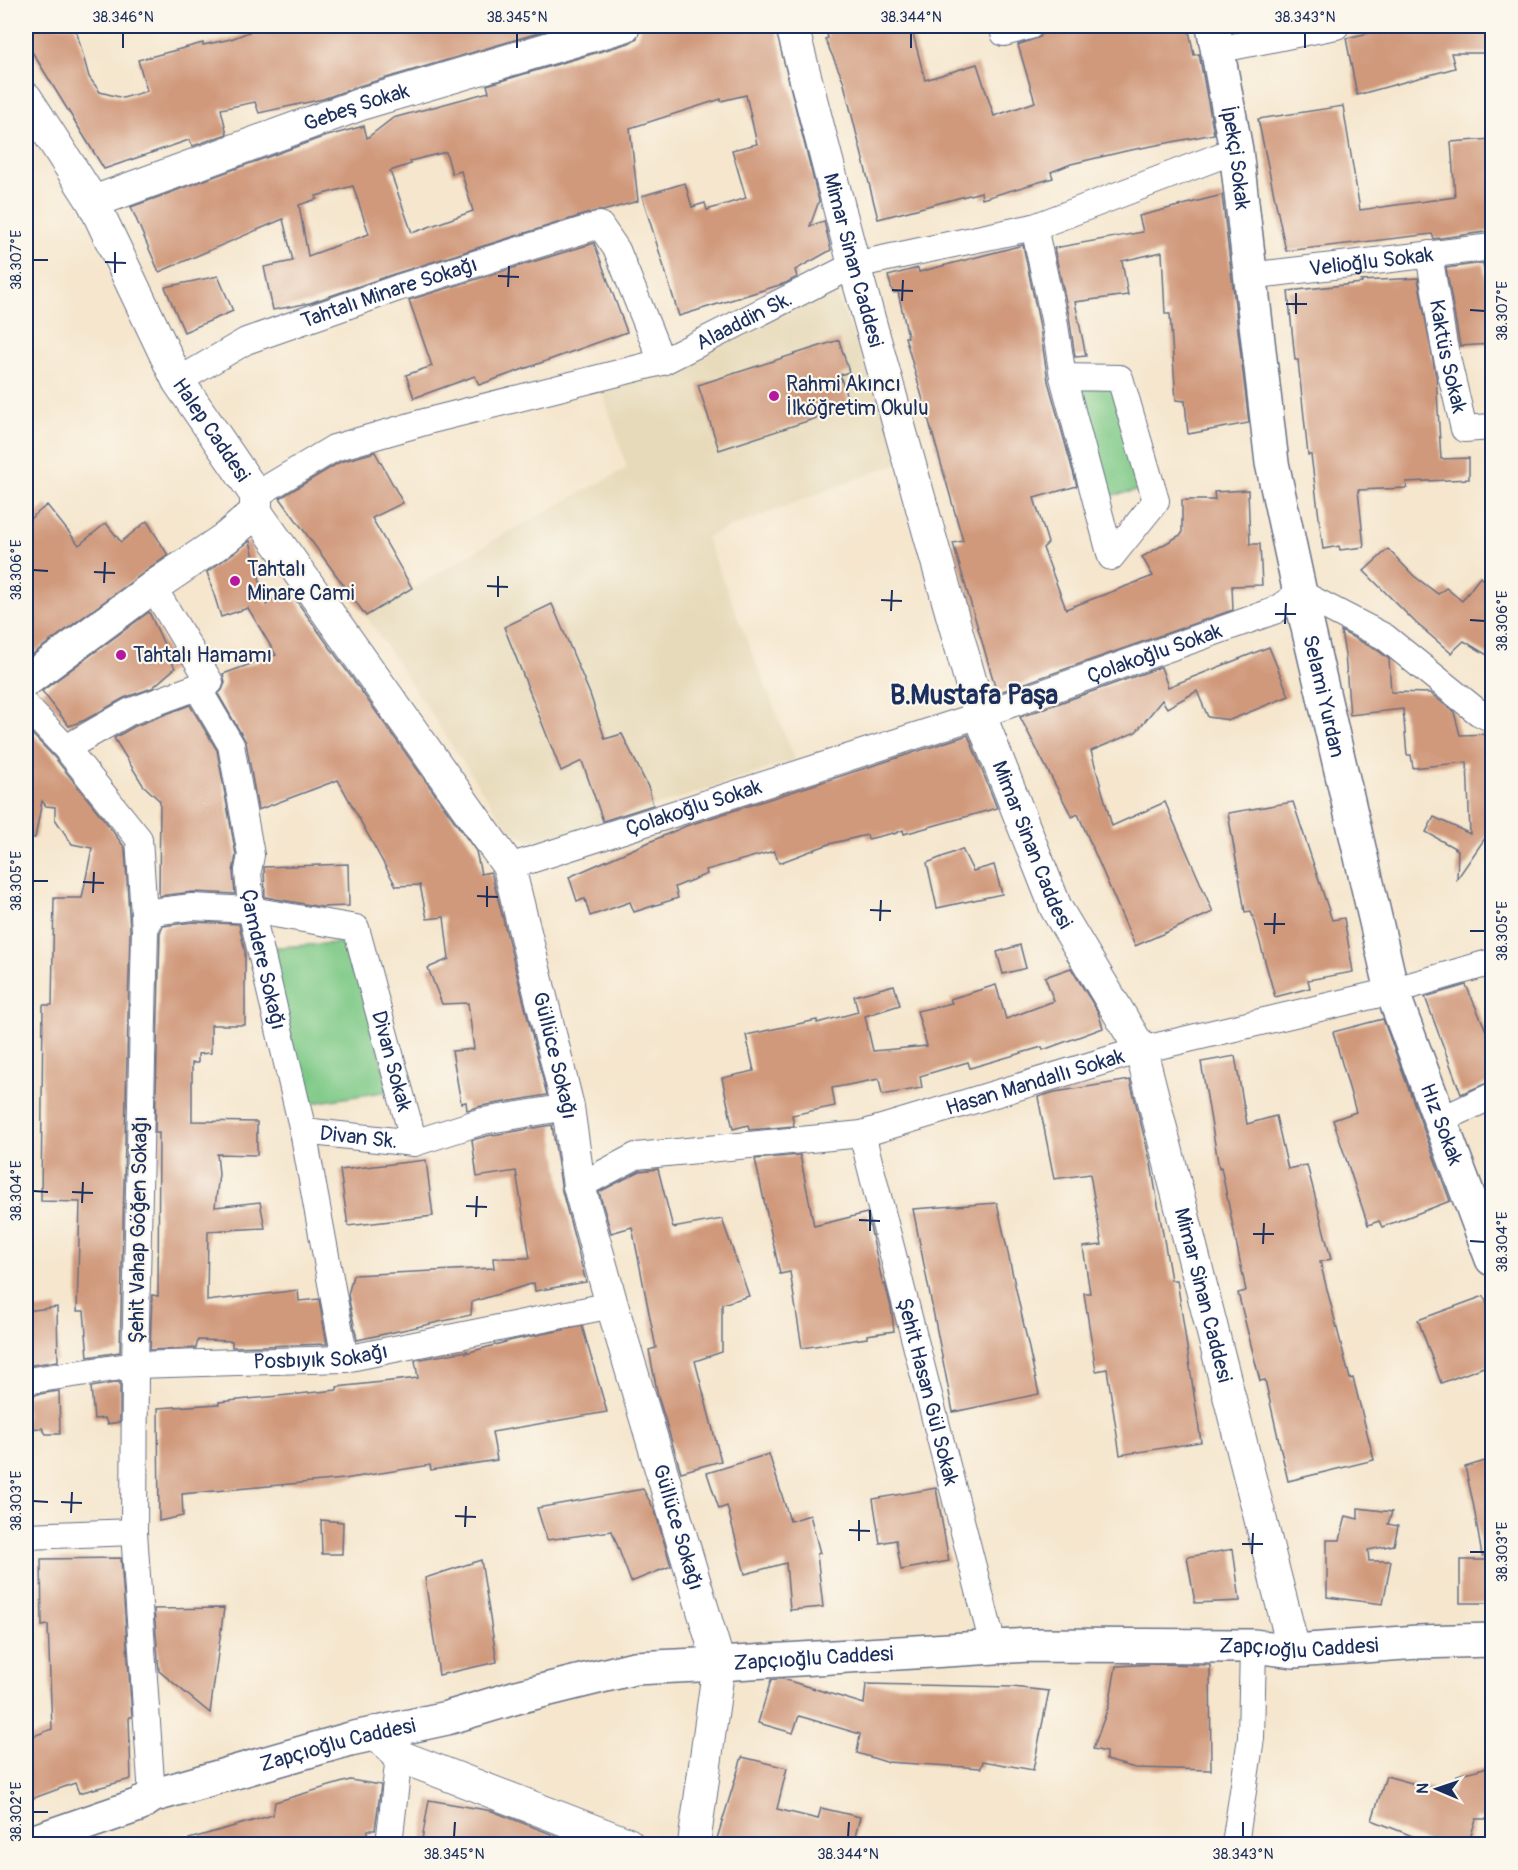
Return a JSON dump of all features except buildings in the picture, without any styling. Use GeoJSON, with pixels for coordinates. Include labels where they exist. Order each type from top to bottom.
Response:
{"type":"FeatureCollection","features":[{"type":"Feature","properties":{"kind":"main road","name":"İpekçi Sokak"},"geometry":{"type":"LineString","coordinates":[[1215,38],[1236,150],[1250,284]]}},
{"type":"Feature","properties":{"kind":"main road","name":"Selami Yurdan"},"geometry":{"type":"LineString","coordinates":[[1250,284],[1272,463],[1392,991]]}},
{"type":"Feature","properties":{"kind":"main road","name":"Hız Sokak"},"geometry":{"type":"LineString","coordinates":[[1392,991],[1492,1259]]}},
{"type":"Feature","properties":{"kind":"main road","name":"Zapçıoğlu Caddesi"},"geometry":{"type":"LineString","coordinates":[[26,1845],[139,1805],[152,1796],[376,1732],[447,1718],[634,1668],[1028,1645],[1253,1646],[1294,1651],[1418,1642],[1492,1640]]}},
{"type":"Feature","properties":{"kind":"main road","name":"Zapçıoğlu Caddesi"},"geometry":{"type":"LineString","coordinates":[[26,1830],[136,1792],[152,1796]]}},
{"type":"Feature","properties":{"kind":"street","name":"Gebeş Sokak"},"geometry":{"type":"LineString","coordinates":[[93,202],[364,104],[624,26]]}},
{"type":"Feature","properties":{"kind":"street","name":"Mimar Sinan Caddesi"},"geometry":{"type":"LineString","coordinates":[[792,26],[854,265],[980,715],[1056,908],[1142,1050],[1294,1651]]}},
{"type":"Feature","properties":{"kind":"street"},"geometry":{"type":"LineString","coordinates":[[1004,33],[1030,26]]}},
{"type":"Feature","properties":{"kind":"street"},"geometry":{"type":"LineString","coordinates":[[1215,38],[1336,26]]}},
{"type":"Feature","properties":{"kind":"street","name":"Halep Caddesi"},"geometry":{"type":"LineString","coordinates":[[26,98],[93,202],[178,381],[256,504]]}},
{"type":"Feature","properties":{"kind":"street","name":"Alaaddin Sk."},"geometry":{"type":"LineString","coordinates":[[256,504],[334,448],[428,421],[662,362],[854,265],[1034,227],[1236,150]]}},
{"type":"Feature","properties":{"kind":"street","name":"Tahtalı Minare Sokağı"},"geometry":{"type":"LineString","coordinates":[[178,381],[246,341],[398,288],[600,225],[617,250],[662,362]]}},
{"type":"Feature","properties":{"kind":"street"},"geometry":{"type":"LineString","coordinates":[[1034,227],[1054,319],[1063,376],[1111,557],[1156,501],[1120,378],[1063,376]]}},
{"type":"Feature","properties":{"kind":"street","name":"Velioğlu Sokak"},"geometry":{"type":"LineString","coordinates":[[1250,284],[1430,254],[1492,248]]}},
{"type":"Feature","properties":{"kind":"street","name":"Kaktüs Sokak"},"geometry":{"type":"LineString","coordinates":[[1430,254],[1444,345],[1464,429],[1492,428]]}},
{"type":"Feature","properties":{"kind":"street"},"geometry":{"type":"LineString","coordinates":[[26,681],[153,587],[227,537],[256,504]]}},
{"type":"Feature","properties":{"kind":"street","name":"Güllüce Sokağı"},"geometry":{"type":"LineString","coordinates":[[256,504],[509,867],[568,1107],[579,1186],[719,1664]]}},
{"type":"Feature","properties":{"kind":"street"},"geometry":{"type":"LineString","coordinates":[[66,748],[129,712],[210,682],[153,587]]}},
{"type":"Feature","properties":{"kind":"street"},"geometry":{"type":"LineString","coordinates":[[1300,593],[1385,637],[1478,712],[1492,719]]}},
{"type":"Feature","properties":{"kind":"street","name":"Çolakoğlu Sokak"},"geometry":{"type":"LineString","coordinates":[[509,867],[980,715],[1274,611],[1300,593]]}},
{"type":"Feature","properties":{"kind":"street","name":"Çamdere Sokağı"},"geometry":{"type":"LineString","coordinates":[[197,687],[231,745],[250,855],[248,871],[251,910],[303,1131],[345,1359]]}},
{"type":"Feature","properties":{"kind":"street","name":"Şehit Vahap Göğen Sokağı"},"geometry":{"type":"LineString","coordinates":[[26,706],[66,748],[139,839],[145,930],[135,1365],[134,1532],[152,1796]]}},
{"type":"Feature","properties":{"kind":"street"},"geometry":{"type":"LineString","coordinates":[[145,930],[152,912],[192,907],[251,910]]}},
{"type":"Feature","properties":{"kind":"street","name":"Divan Sokak"},"geometry":{"type":"LineString","coordinates":[[251,910],[356,928],[414,1143]]}},
{"type":"Feature","properties":{"kind":"street","name":"Hasan Mandallı Sokak"},"geometry":{"type":"LineString","coordinates":[[579,1186],[636,1156],[861,1134],[1142,1050],[1392,991],[1492,962]]}},
{"type":"Feature","properties":{"kind":"street"},"geometry":{"type":"LineString","coordinates":[[1441,1120],[1492,1096]]}},
{"type":"Feature","properties":{"kind":"street"},"geometry":{"type":"LineString","coordinates":[[414,1143],[483,1121],[568,1107]]}},
{"type":"Feature","properties":{"kind":"street","name":"Divan Sk."},"geometry":{"type":"LineString","coordinates":[[303,1131],[414,1143]]}},
{"type":"Feature","properties":{"kind":"street","name":"Şehit Hasan Gül Sokak"},"geometry":{"type":"LineString","coordinates":[[861,1134],[994,1648]]}},
{"type":"Feature","properties":{"kind":"street","name":"Posbıyık Sokağı"},"geometry":{"type":"LineString","coordinates":[[26,1381],[135,1365],[345,1359],[612,1305]]}},
{"type":"Feature","properties":{"kind":"street"},"geometry":{"type":"LineString","coordinates":[[26,1536],[134,1532]]}},
{"type":"Feature","properties":{"kind":"street"},"geometry":{"type":"LineString","coordinates":[[1235,1845],[1251,1738],[1253,1646]]}},
{"type":"Feature","properties":{"kind":"street"},"geometry":{"type":"LineString","coordinates":[[694,1845],[719,1664]]}},
{"type":"Feature","properties":{"kind":"street"},"geometry":{"type":"LineString","coordinates":[[376,1732],[399,1756],[628,1845]]}},
{"type":"Feature","properties":{"kind":"street"},"geometry":{"type":"LineString","coordinates":[[389,1845],[399,1756]]}},
{"type":"Feature","properties":{"kind":"shaded area"},"geometry":{"type":"Polygon","coordinates":[[[834,289],[906,460],[706,537],[795,760],[539,845],[508,830],[366,616],[506,533],[627,468],[598,378],[834,289]]]}},
{"type":"Feature","properties":{"kind":"green space"},"geometry":{"type":"Polygon","coordinates":[[[1075,384],[1118,388],[1141,490],[1102,497],[1075,384]]]}},
{"type":"Feature","properties":{"kind":"green space"},"geometry":{"type":"Polygon","coordinates":[[[352,942],[389,1091],[307,1104],[267,948],[352,942]]]}},
{"type":"Feature","properties":{"kind":"place","name":"Rahmi Akıncı İlköğretim Okulu"},"geometry":{"type":"Point","coordinates":[774,396]}},
{"type":"Feature","properties":{"kind":"place","name":"Tahtalı Minare Cami"},"geometry":{"type":"Point","coordinates":[235,581]}},
{"type":"Feature","properties":{"kind":"place","name":"Tahtalı Hamamı"},"geometry":{"type":"Point","coordinates":[121,655]}},
{"type":"Feature","properties":{"kind":"district","name":"B.Mustafa Paşa"},"geometry":{"type":"Point","coordinates":[974,695]}}]}
